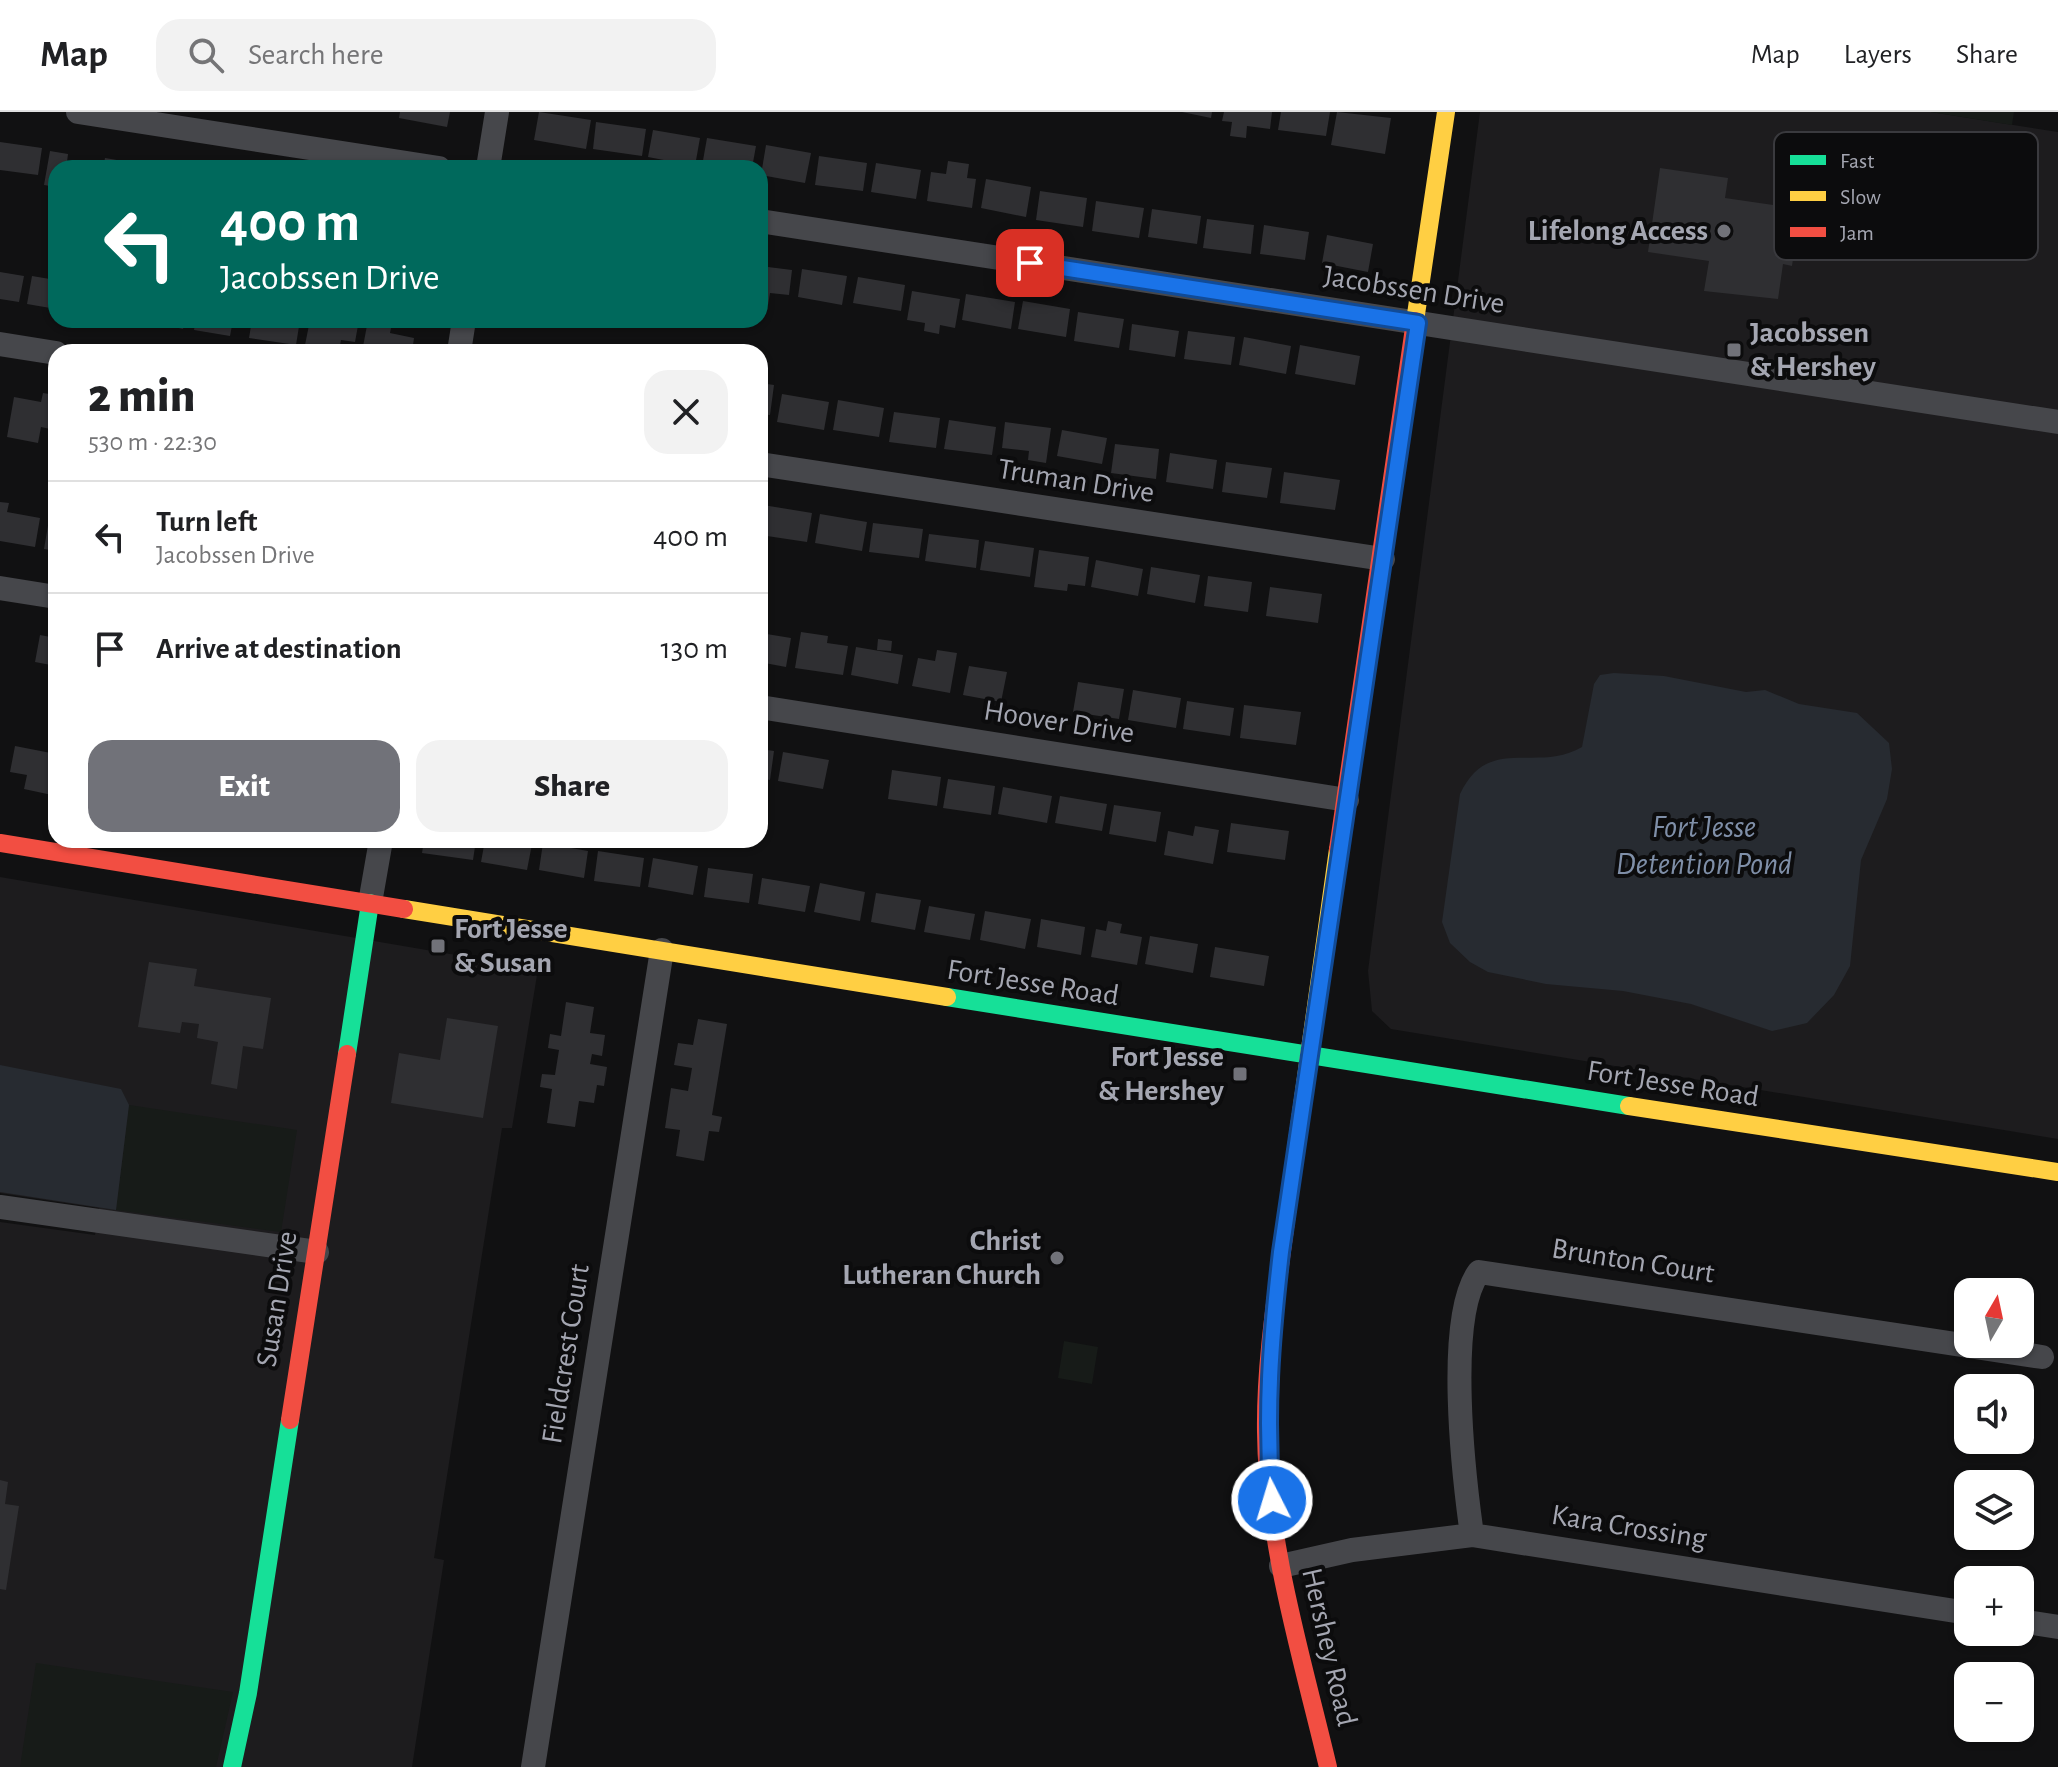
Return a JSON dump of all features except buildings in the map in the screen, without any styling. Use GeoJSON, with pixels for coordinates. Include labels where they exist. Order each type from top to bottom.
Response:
{"type":"FeatureCollection","features":[{"type":"Feature","properties":{"kind":"main road","name":"Hershey Road"},"geometry":{"type":"LineString","coordinates":[[1328,1767],[1281,1566],[1266,1432],[1271,1335],[1308,1056],[1418,323],[1446,112]]}},
{"type":"Feature","properties":{"kind":"main road","name":"Fort Jesse Road"},"geometry":{"type":"LineString","coordinates":[[0,843],[1308,1056],[2058,1172]]}},
{"type":"Feature","properties":{"kind":"main road","name":"Susan Drive"},"geometry":{"type":"LineString","coordinates":[[232,1767],[251,1680],[370,903]]}},
{"type":"Feature","properties":{"kind":"street"},"geometry":{"type":"LineString","coordinates":[[78,112],[387,160]]}},
{"type":"Feature","properties":{"kind":"street"},"geometry":{"type":"LineString","coordinates":[[489,160],[497,112]]}},
{"type":"Feature","properties":{"kind":"street","name":"Jacobssen Drive"},"geometry":{"type":"LineString","coordinates":[[768,222],[2058,422]]}},
{"type":"Feature","properties":{"kind":"street"},"geometry":{"type":"LineString","coordinates":[[0,344],[48,352]]}},
{"type":"Feature","properties":{"kind":"street","name":"Truman Drive"},"geometry":{"type":"LineString","coordinates":[[768,465],[1383,559]]}},
{"type":"Feature","properties":{"kind":"street"},"geometry":{"type":"LineString","coordinates":[[0,588],[48,596]]}},
{"type":"Feature","properties":{"kind":"street","name":"Hoover Drive"},"geometry":{"type":"LineString","coordinates":[[768,708],[1347,800]]}},
{"type":"Feature","properties":{"kind":"street","name":"Susan Drive"},"geometry":{"type":"LineString","coordinates":[[370,903],[380,848]]}},
{"type":"Feature","properties":{"kind":"street","name":"Fieldcrest Court"},"geometry":{"type":"LineString","coordinates":[[533,1767],[662,950]]}},
{"type":"Feature","properties":{"kind":"street"},"geometry":{"type":"LineString","coordinates":[[0,1207],[317,1252]]}},
{"type":"Feature","properties":{"kind":"street","name":"Brunton Court"},"geometry":{"type":"LineString","coordinates":[[1472,1535],[1459,1419],[1466,1320],[1471,1284],[1479,1272],[2042,1357]]}},
{"type":"Feature","properties":{"kind":"street","name":"Kara Crossing"},"geometry":{"type":"LineString","coordinates":[[1281,1566],[1352,1550],[1472,1535],[1954,1611]]}},
{"type":"Feature","properties":{"kind":"street"},"geometry":{"type":"LineString","coordinates":[[2034,1623],[2058,1627]]}},
{"type":"Feature","properties":{"kind":"shaded area"},"geometry":{"type":"Polygon","coordinates":[[[1480,112],[1931,112],[2058,132],[2058,1139],[1391,1029],[1372,1011],[1368,971],[1480,112]]]}},
{"type":"Feature","properties":{"kind":"shaded area"},"geometry":{"type":"Polygon","coordinates":[[[1931,112],[2014,112],[2012,125],[1931,112]]]}},
{"type":"Feature","properties":{"kind":"shaded area"},"geometry":{"type":"Polygon","coordinates":[[[0,877],[538,969],[512,1128],[502,1128],[434,1558],[444,1560],[412,1767],[0,1767],[0,1222],[95,1235],[99,1208],[0,1193],[0,877]]]}},
{"type":"Feature","properties":{"kind":"shaded area"},"geometry":{"type":"Polygon","coordinates":[[[129,1105],[297,1130],[281,1232],[116,1210],[129,1105]]]}},
{"type":"Feature","properties":{"kind":"shaded area"},"geometry":{"type":"Polygon","coordinates":[[[1064,1341],[1098,1347],[1092,1384],[1058,1378],[1064,1341]]]}},
{"type":"Feature","properties":{"kind":"shaded area"},"geometry":{"type":"Polygon","coordinates":[[[36,1663],[233,1692],[216,1767],[20,1767],[36,1663]]]}},
{"type":"Feature","properties":{"kind":"water","name":"Fort Jesse Detention Pond"},"geometry":{"type":"Polygon","coordinates":[[[1600,675],[1664,676],[1746,692],[1765,690],[1799,704],[1857,713],[1889,743],[1892,769],[1887,799],[1861,860],[1850,966],[1834,995],[1807,1023],[1772,1031],[1691,1004],[1623,991],[1546,984],[1488,972],[1470,962],[1450,943],[1442,922],[1460,794],[1472,776],[1499,759],[1548,757],[1582,747],[1594,684],[1600,675]]]}},
{"type":"Feature","properties":{"kind":"water"},"geometry":{"type":"Polygon","coordinates":[[[0,1065],[121,1089],[129,1105],[116,1210],[0,1192],[0,1065]]]}},
{"type":"Feature","properties":{"kind":"traffic: fast"},"geometry":{"type":"LineString","coordinates":[[347,1054],[370,903]]}},
{"type":"Feature","properties":{"kind":"traffic: fast"},"geometry":{"type":"LineString","coordinates":[[947,997],[1629,1106]]}},
{"type":"Feature","properties":{"kind":"traffic: fast"},"geometry":{"type":"LineString","coordinates":[[232,1767],[248,1693],[290,1420]]}},
{"type":"Feature","properties":{"kind":"traffic: slow"},"geometry":{"type":"LineString","coordinates":[[1415,321],[1446,112]]}},
{"type":"Feature","properties":{"kind":"traffic: slow"},"geometry":{"type":"LineString","coordinates":[[1287,1213],[1338,849]]}},
{"type":"Feature","properties":{"kind":"traffic: slow"},"geometry":{"type":"LineString","coordinates":[[404,909],[947,997]]}},
{"type":"Feature","properties":{"kind":"traffic: slow"},"geometry":{"type":"LineString","coordinates":[[1629,1106],[2058,1172]]}},
{"type":"Feature","properties":{"kind":"traffic: jam"},"geometry":{"type":"LineString","coordinates":[[1338,849],[1415,321]]}},
{"type":"Feature","properties":{"kind":"traffic: jam"},"geometry":{"type":"LineString","coordinates":[[0,843],[404,909]]}},
{"type":"Feature","properties":{"kind":"traffic: jam"},"geometry":{"type":"LineString","coordinates":[[290,1420],[347,1054]]}},
{"type":"Feature","properties":{"kind":"traffic: jam"},"geometry":{"type":"LineString","coordinates":[[1287,1213],[1268,1377],[1268,1474],[1279,1559],[1328,1767]]}},
{"type":"Feature","properties":{"kind":"place","name":"Lifelong Access"},"geometry":{"type":"Point","coordinates":[1724,231]}},
{"type":"Feature","properties":{"kind":"place","name":"Jacobssen & Hershey"},"geometry":{"type":"Point","coordinates":[1734,350]}},
{"type":"Feature","properties":{"kind":"place","name":"Fort Jesse & Susan"},"geometry":{"type":"Point","coordinates":[438,946]}},
{"type":"Feature","properties":{"kind":"place","name":"Fort Jesse & Hershey"},"geometry":{"type":"Point","coordinates":[1240,1074]}},
{"type":"Feature","properties":{"kind":"place","name":"Christ Lutheran Church"},"geometry":{"type":"Point","coordinates":[1057,1258]}},
{"type":"Feature","properties":{"kind":"route"},"geometry":{"type":"LineString","coordinates":[[1030,263],[1418,323],[1281,1252],[1271,1335],[1266,1432],[1272,1500]]}}]}
